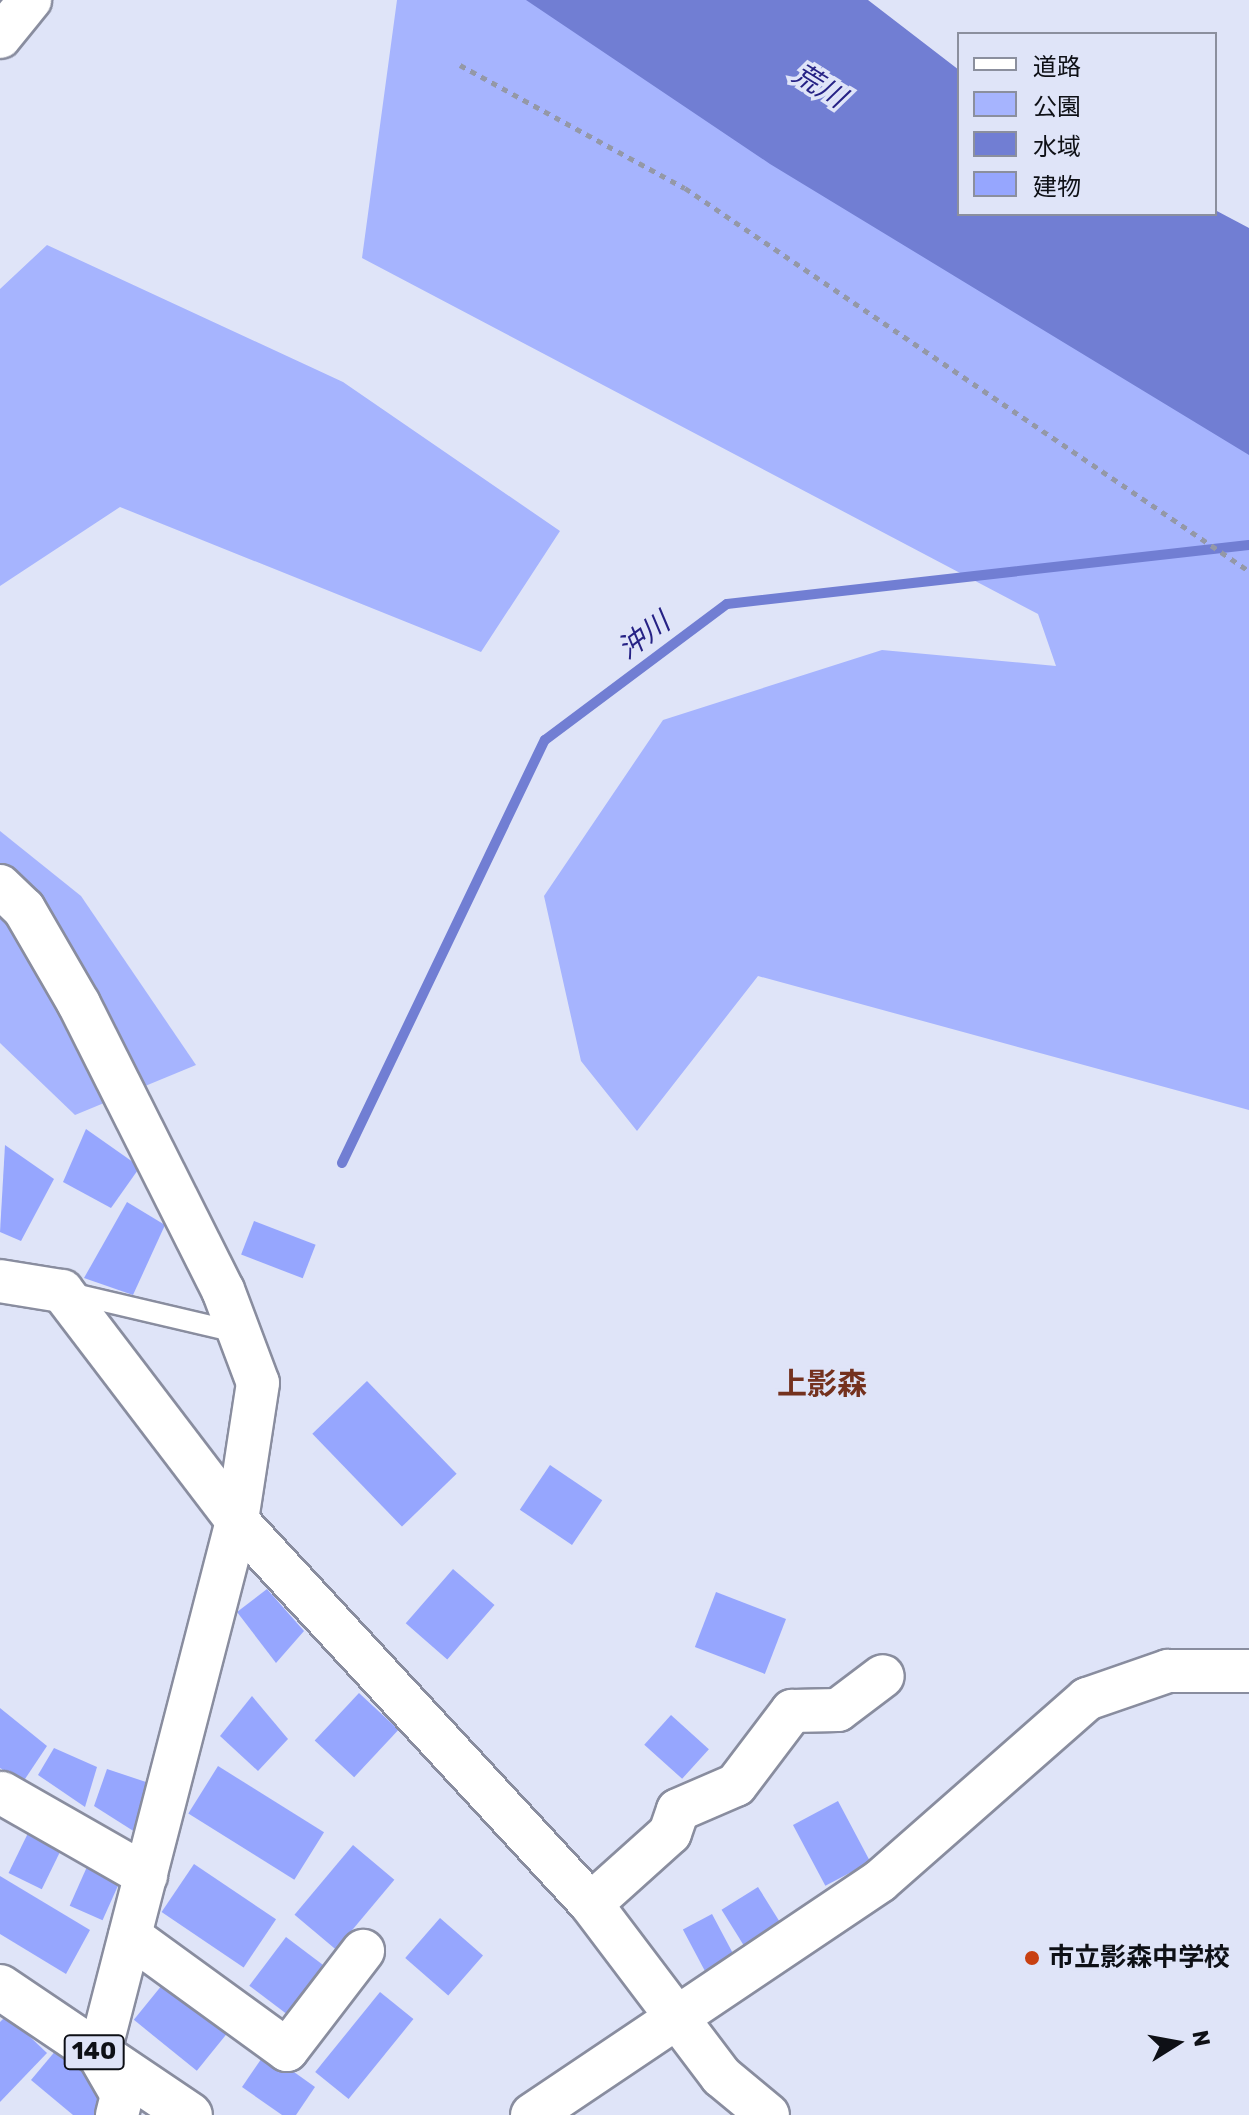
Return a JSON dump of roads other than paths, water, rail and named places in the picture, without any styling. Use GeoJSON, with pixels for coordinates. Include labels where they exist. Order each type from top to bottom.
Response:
{"type":"FeatureCollection","features":[{"type":"Feature","properties":{"kind":"highway","name":"140"},"geometry":{"type":"LineString","coordinates":[[0,1987],[190,2115]]}},
{"type":"Feature","properties":{"kind":"street"},"geometry":{"type":"LineString","coordinates":[[0,886],[24,909],[79,1004],[241,1333],[258,1383],[237,1521],[99,2055],[122,2095],[117,2115]]}},
{"type":"Feature","properties":{"kind":"street"},"geometry":{"type":"LineString","coordinates":[[0,1281],[62,1291],[237,1521],[591,1904],[721,2076],[768,2115]]}},
{"type":"Feature","properties":{"kind":"street"},"geometry":{"type":"LineString","coordinates":[[532,2115],[880,1881],[1087,1699],[1168,1671],[1249,1671]]}},
{"type":"Feature","properties":{"kind":"street"},"geometry":{"type":"LineString","coordinates":[[591,1904],[670,1833],[678,1810],[736,1785],[792,1711],[838,1710],[883,1676]]}},
{"type":"Feature","properties":{"kind":"street"},"geometry":{"type":"LineString","coordinates":[[2,1793],[146,1875]]}},
{"type":"Feature","properties":{"kind":"street"},"geometry":{"type":"LineString","coordinates":[[130,1936],[287,2050],[363,1951]]}},
{"type":"Feature","properties":{"kind":"lane"},"geometry":{"type":"LineString","coordinates":[[62,1291],[241,1333]]}},
{"type":"Feature","properties":{"kind":"water","name":"荒川"},"geometry":{"type":"Polygon","coordinates":[[[526,0],[868,0],[957,68],[957,216],[1217,216],[1217,211],[1249,228],[1249,455],[770,164],[526,0]]]}},
{"type":"Feature","properties":{"kind":"waterway","name":"沖川"},"geometry":{"type":"LineString","coordinates":[[342,1163],[545,740],[727,604],[1249,545]]}},
{"type":"Feature","properties":{"kind":"place","name":"市立影森中学校"},"geometry":{"type":"Point","coordinates":[1032,1958]}},
{"type":"Feature","properties":{"kind":"district","name":"上影森"},"geometry":{"type":"Point","coordinates":[822,1384]}}]}
